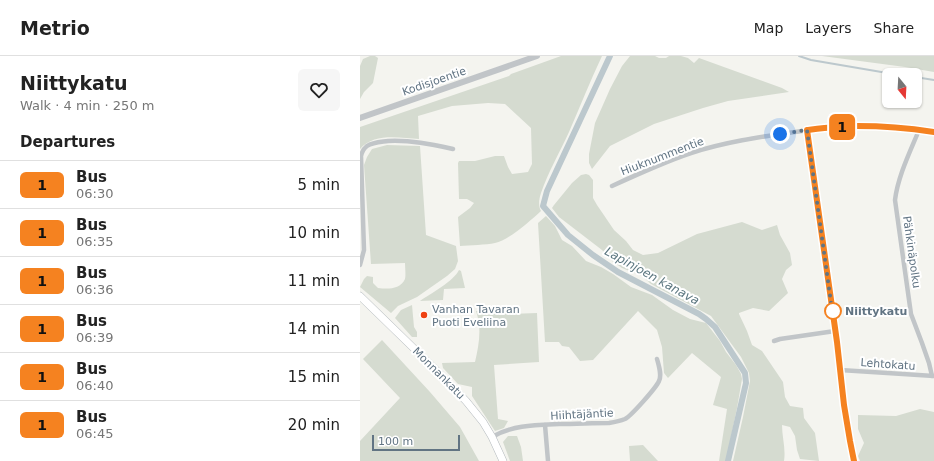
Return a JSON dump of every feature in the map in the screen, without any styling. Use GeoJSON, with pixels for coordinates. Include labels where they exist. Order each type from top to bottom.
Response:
{"type":"FeatureCollection","features":[{"type":"Feature","properties":{"kind":"main road","name":"Monnankatu"},"geometry":{"type":"LineString","coordinates":[[360,296],[466,401],[483,422],[503,461]]}},
{"type":"Feature","properties":{"kind":"street","name":"Kodisjoentie"},"geometry":{"type":"LineString","coordinates":[[360,118],[537,56]]}},
{"type":"Feature","properties":{"kind":"street","name":"Hiuknummentie"},"geometry":{"type":"LineString","coordinates":[[612,186],[658,165],[690,154],[712,147],[752,138],[807,130],[858,126],[882,126],[934,132]]}},
{"type":"Feature","properties":{"kind":"street"},"geometry":{"type":"LineString","coordinates":[[807,130],[843,393],[854,461]]}},
{"type":"Feature","properties":{"kind":"street","name":"Pähkinäpolku"},"geometry":{"type":"LineString","coordinates":[[919,130],[902,173],[896,191],[895,200],[911,314],[933,376]]}},
{"type":"Feature","properties":{"kind":"street"},"geometry":{"type":"LineString","coordinates":[[360,265],[364,250],[361,156],[363,150],[367,146],[374,143],[400,141],[423,142],[453,148]]}},
{"type":"Feature","properties":{"kind":"street"},"geometry":{"type":"LineString","coordinates":[[774,341],[835,331]]}},
{"type":"Feature","properties":{"kind":"street","name":"Hiihtäjäntie"},"geometry":{"type":"LineString","coordinates":[[492,437],[518,427],[618,422],[626,418],[650,394],[659,382],[660,375],[657,359]]}},
{"type":"Feature","properties":{"kind":"street","name":"Lehtokatu"},"geometry":{"type":"LineString","coordinates":[[840,371],[933,376]]}},
{"type":"Feature","properties":{"kind":"street"},"geometry":{"type":"LineString","coordinates":[[545,425],[548,461]]}},
{"type":"Feature","properties":{"kind":"shaded area"},"geometry":{"type":"Polygon","coordinates":[[[370,56],[375,56],[378,58],[373,83],[364,92],[360,99],[360,66],[363,59],[370,56]]]}},
{"type":"Feature","properties":{"kind":"shaded area"},"geometry":{"type":"Polygon","coordinates":[[[561,56],[602,56],[540,195],[539,207],[541,211],[519,230],[501,241],[487,244],[460,246],[458,217],[474,203],[467,199],[459,199],[458,163],[459,161],[475,161],[495,156],[504,156],[512,174],[528,172],[532,164],[531,128],[505,104],[488,103],[452,106],[418,116],[419,139],[396,137],[380,138],[373,140],[360,149],[360,127],[509,76],[561,56]]]}},
{"type":"Feature","properties":{"kind":"shaded area"},"geometry":{"type":"Polygon","coordinates":[[[630,56],[655,56],[659,58],[666,58],[669,56],[681,56],[688,58],[694,63],[699,58],[782,88],[789,92],[728,101],[654,124],[610,146],[592,169],[589,163],[589,154],[595,123],[622,66],[630,56]]]}},
{"type":"Feature","properties":{"kind":"shaded area"},"geometry":{"type":"Polygon","coordinates":[[[822,56],[934,56],[934,72],[922,70],[922,68],[822,56]]]}},
{"type":"Feature","properties":{"kind":"shaded area"},"geometry":{"type":"Polygon","coordinates":[[[387,145],[420,146],[426,235],[456,246],[458,261],[455,269],[447,276],[417,297],[398,306],[391,313],[360,287],[367,276],[373,277],[373,283],[378,288],[397,287],[403,283],[405,279],[405,263],[371,264],[364,165],[372,149],[387,145]]]}},
{"type":"Feature","properties":{"kind":"shaded area"},"geometry":{"type":"Polygon","coordinates":[[[586,174],[593,180],[593,198],[614,230],[633,250],[643,255],[658,253],[697,234],[742,222],[762,230],[777,225],[780,235],[790,253],[792,265],[786,270],[782,279],[788,293],[769,311],[753,308],[739,314],[752,345],[762,351],[783,382],[785,397],[790,406],[803,408],[804,418],[815,433],[819,461],[800,459],[795,436],[790,427],[782,425],[785,452],[784,461],[733,461],[750,381],[749,373],[741,357],[711,316],[651,284],[642,276],[622,268],[612,261],[602,250],[559,217],[552,208],[572,183],[581,175],[586,174]]]}},
{"type":"Feature","properties":{"kind":"shaded area"},"geometry":{"type":"Polygon","coordinates":[[[546,216],[555,226],[562,240],[572,246],[586,261],[601,267],[631,287],[652,295],[673,310],[690,319],[706,323],[720,341],[736,365],[742,379],[726,461],[719,461],[727,409],[713,405],[721,377],[692,353],[668,378],[664,373],[662,347],[657,330],[638,311],[593,360],[580,361],[569,347],[562,346],[559,342],[545,342],[538,223],[546,216]]]}},
{"type":"Feature","properties":{"kind":"shaded area"},"geometry":{"type":"Polygon","coordinates":[[[459,270],[461,271],[465,288],[444,289],[443,300],[420,301],[447,283],[459,270]]]}},
{"type":"Feature","properties":{"kind":"shaded area"},"geometry":{"type":"Polygon","coordinates":[[[412,305],[414,327],[417,332],[417,337],[412,337],[395,318],[401,310],[412,305]]]}},
{"type":"Feature","properties":{"kind":"shaded area"},"geometry":{"type":"Polygon","coordinates":[[[504,309],[510,314],[537,313],[539,362],[494,365],[498,419],[508,421],[504,428],[495,431],[472,396],[472,387],[458,384],[443,368],[442,363],[475,362],[479,343],[479,324],[476,311],[504,309]]]}},
{"type":"Feature","properties":{"kind":"shaded area"},"geometry":{"type":"Polygon","coordinates":[[[382,340],[460,427],[479,461],[360,461],[360,441],[400,398],[363,359],[382,340]]]}},
{"type":"Feature","properties":{"kind":"shaded area"},"geometry":{"type":"Polygon","coordinates":[[[920,409],[934,412],[934,461],[860,461],[858,456],[864,443],[858,429],[858,415],[896,416],[920,409]]]}},
{"type":"Feature","properties":{"kind":"shaded area"},"geometry":{"type":"Polygon","coordinates":[[[508,436],[517,436],[521,447],[523,461],[510,461],[503,442],[508,436]]]}},
{"type":"Feature","properties":{"kind":"shaded area"},"geometry":{"type":"Polygon","coordinates":[[[643,445],[658,461],[630,461],[629,446],[643,445]]]}},
{"type":"Feature","properties":{"kind":"waterway","name":"Lapinjoen kanava"},"geometry":{"type":"LineString","coordinates":[[610,56],[547,191],[543,206],[568,235],[593,255],[618,272],[699,314],[715,327],[745,373],[746,383],[728,461]]}},
{"type":"Feature","properties":{"kind":"waterway"},"geometry":{"type":"LineString","coordinates":[[799,56],[811,60],[882,72]]}},
{"type":"Feature","properties":{"kind":"waterway"},"geometry":{"type":"LineString","coordinates":[[922,78],[934,80]]}},
{"type":"Feature","properties":{"kind":"bus line","name":"1"},"geometry":{"type":"LineString","coordinates":[[854,461],[844,405],[826,258],[807,130],[858,126],[882,126],[934,132]]}},
{"type":"Feature","properties":{"kind":"place","name":"Niittykatu"},"geometry":{"type":"Point","coordinates":[833,311]}},
{"type":"Feature","properties":{"kind":"place","name":"Vanhan Tavaran Puoti Eveliina"},"geometry":{"type":"Point","coordinates":[424,315]}},
{"type":"Feature","properties":{"kind":"route"},"geometry":{"type":"LineString","coordinates":[[780,134],[807,130],[833,317],[833,311]]}}]}
